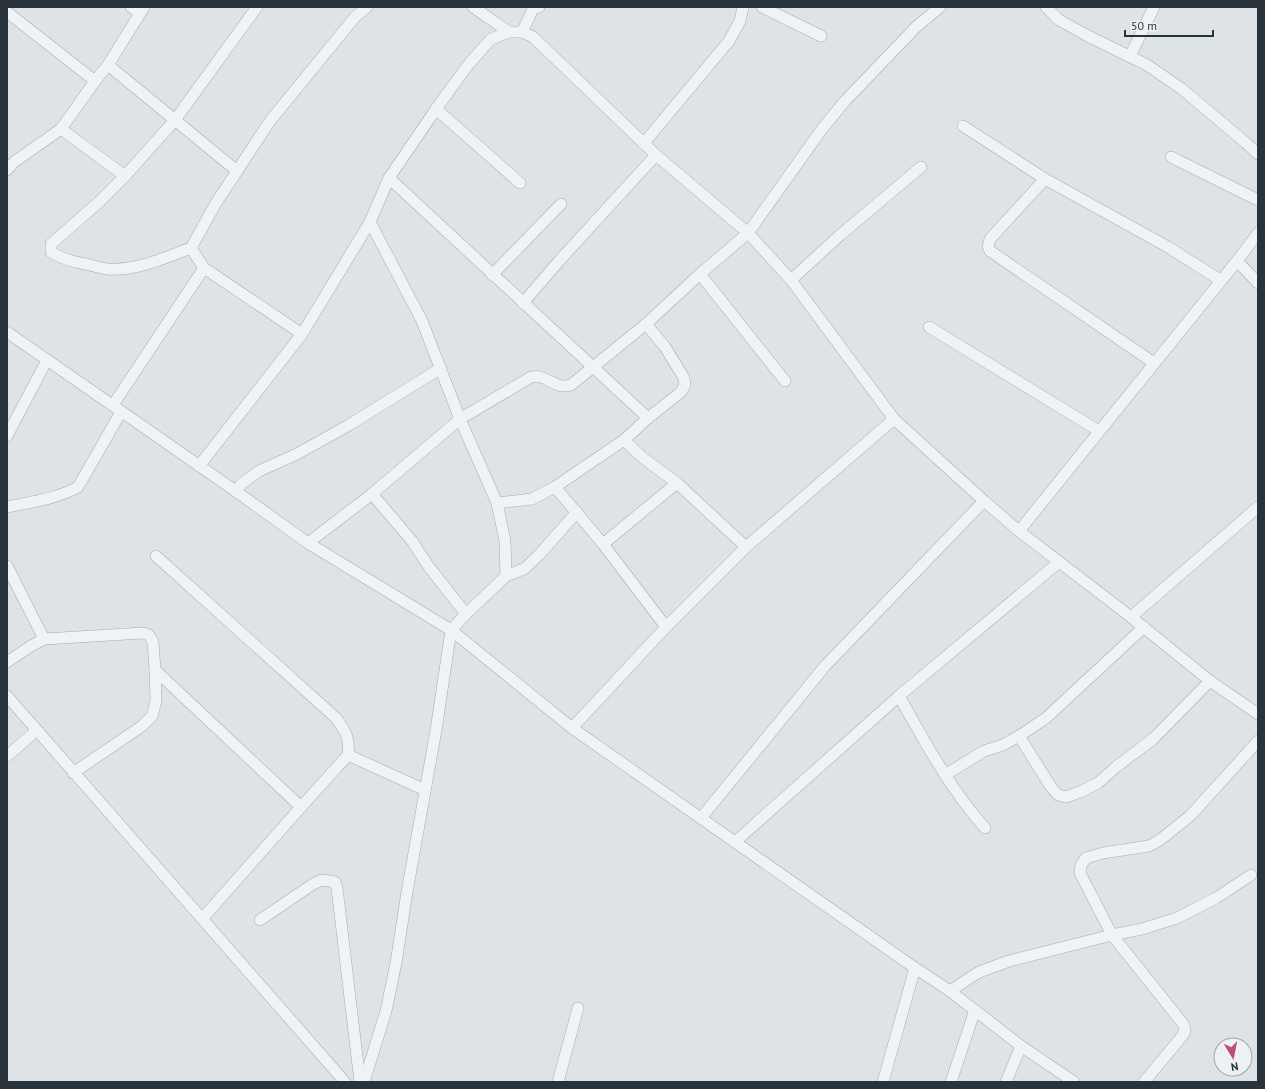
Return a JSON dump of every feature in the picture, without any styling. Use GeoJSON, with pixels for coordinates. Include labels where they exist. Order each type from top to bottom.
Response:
{"type":"FeatureCollection","features":[{"type":"Feature","properties":{"kind":"street"},"geometry":{"type":"LineString","coordinates":[[257,7],[175,120],[125,176],[98,203],[52,244],[51,252],[61,258],[81,264],[106,269],[120,269],[142,266],[191,248],[216,203],[270,121],[355,18],[367,7]]}},
{"type":"Feature","properties":{"kind":"street"},"geometry":{"type":"LineString","coordinates":[[473,7],[509,32]]}},
{"type":"Feature","properties":{"kind":"street"},"geometry":{"type":"LineString","coordinates":[[644,143],[729,42],[740,21],[743,7]]}},
{"type":"Feature","properties":{"kind":"street"},"geometry":{"type":"LineString","coordinates":[[762,7],[821,36]]}},
{"type":"Feature","properties":{"kind":"street"},"geometry":{"type":"LineString","coordinates":[[308,543],[372,494],[460,418],[531,377],[540,376],[557,385],[571,385],[592,366],[646,324],[700,274],[748,233],[822,129],[845,101],[917,26],[940,7]]}},
{"type":"Feature","properties":{"kind":"street"},"geometry":{"type":"LineString","coordinates":[[1046,7],[1059,20],[1147,65],[1182,89],[1246,142],[1258,154]]}},
{"type":"Feature","properties":{"kind":"street"},"geometry":{"type":"LineString","coordinates":[[1130,56],[1154,7]]}},
{"type":"Feature","properties":{"kind":"street"},"geometry":{"type":"LineString","coordinates":[[522,32],[535,8]]}},
{"type":"Feature","properties":{"kind":"street"},"geometry":{"type":"LineString","coordinates":[[7,170],[14,162],[61,129],[108,65],[138,9]]}},
{"type":"Feature","properties":{"kind":"street"},"geometry":{"type":"LineString","coordinates":[[7,12],[14,16],[95,82]]}},
{"type":"Feature","properties":{"kind":"street"},"geometry":{"type":"LineString","coordinates":[[200,466],[302,334],[370,222],[389,178],[468,65],[492,39],[509,32],[522,32],[533,37],[656,155],[748,233],[791,280],[894,419],[984,502],[1019,531],[1144,627],[1210,681],[1258,714]]}},
{"type":"Feature","properties":{"kind":"street"},"geometry":{"type":"LineString","coordinates":[[108,65],[237,171]]}},
{"type":"Feature","properties":{"kind":"street"},"geometry":{"type":"LineString","coordinates":[[436,109],[520,183]]}},
{"type":"Feature","properties":{"kind":"street"},"geometry":{"type":"LineString","coordinates":[[963,126],[1045,179],[1168,247],[1220,280]]}},
{"type":"Feature","properties":{"kind":"street"},"geometry":{"type":"LineString","coordinates":[[61,129],[125,176]]}},
{"type":"Feature","properties":{"kind":"street"},"geometry":{"type":"LineString","coordinates":[[523,303],[559,261],[656,155]]}},
{"type":"Feature","properties":{"kind":"street"},"geometry":{"type":"LineString","coordinates":[[1171,157],[1258,200]]}},
{"type":"Feature","properties":{"kind":"street"},"geometry":{"type":"LineString","coordinates":[[791,280],[839,236],[921,167]]}},
{"type":"Feature","properties":{"kind":"street"},"geometry":{"type":"LineString","coordinates":[[389,178],[648,418]]}},
{"type":"Feature","properties":{"kind":"street"},"geometry":{"type":"LineString","coordinates":[[1045,179],[990,239],[988,246],[990,251],[1154,363]]}},
{"type":"Feature","properties":{"kind":"street"},"geometry":{"type":"LineString","coordinates":[[492,275],[562,204]]}},
{"type":"Feature","properties":{"kind":"street"},"geometry":{"type":"LineString","coordinates":[[370,222],[422,321],[460,418],[497,503],[505,541],[506,576]]}},
{"type":"Feature","properties":{"kind":"street"},"geometry":{"type":"LineString","coordinates":[[1019,531],[1258,233]]}},
{"type":"Feature","properties":{"kind":"street"},"geometry":{"type":"LineString","coordinates":[[191,248],[204,268],[302,334]]}},
{"type":"Feature","properties":{"kind":"street"},"geometry":{"type":"LineString","coordinates":[[1237,261],[1258,282]]}},
{"type":"Feature","properties":{"kind":"street"},"geometry":{"type":"LineString","coordinates":[[7,507],[50,498],[67,493],[78,487],[117,409],[204,268]]}},
{"type":"Feature","properties":{"kind":"street"},"geometry":{"type":"LineString","coordinates":[[700,274],[786,381]]}},
{"type":"Feature","properties":{"kind":"street"},"geometry":{"type":"LineString","coordinates":[[497,503],[532,499],[555,487],[624,440],[648,418],[681,392],[685,385],[684,378],[665,347],[646,324]]}},
{"type":"Feature","properties":{"kind":"street"},"geometry":{"type":"LineString","coordinates":[[929,327],[1099,430]]}},
{"type":"Feature","properties":{"kind":"street"},"geometry":{"type":"LineString","coordinates":[[7,332],[308,543],[451,630],[572,728],[950,991],[1021,1046],[1074,1082]]}},
{"type":"Feature","properties":{"kind":"street"},"geometry":{"type":"LineString","coordinates":[[7,436],[47,360]]}},
{"type":"Feature","properties":{"kind":"street"},"geometry":{"type":"LineString","coordinates":[[237,492],[241,484],[259,471],[297,454],[336,432],[441,368]]}},
{"type":"Feature","properties":{"kind":"street"},"geometry":{"type":"LineString","coordinates":[[572,728],[666,627],[746,547],[894,419]]}},
{"type":"Feature","properties":{"kind":"street"},"geometry":{"type":"LineString","coordinates":[[624,440],[643,458],[677,483],[746,547]]}},
{"type":"Feature","properties":{"kind":"street"},"geometry":{"type":"LineString","coordinates":[[603,544],[677,483]]}},
{"type":"Feature","properties":{"kind":"street"},"geometry":{"type":"LineString","coordinates":[[555,487],[603,544],[666,627]]}},
{"type":"Feature","properties":{"kind":"street"},"geometry":{"type":"LineString","coordinates":[[372,494],[412,540],[429,567],[466,614]]}},
{"type":"Feature","properties":{"kind":"street"},"geometry":{"type":"LineString","coordinates":[[701,818],[825,666],[984,502]]}},
{"type":"Feature","properties":{"kind":"street"},"geometry":{"type":"LineString","coordinates":[[1131,617],[1258,507]]}},
{"type":"Feature","properties":{"kind":"street"},"geometry":{"type":"LineString","coordinates":[[364,1082],[386,1011],[396,963],[436,730],[451,630],[506,576],[524,569],[539,556],[577,512]]}},
{"type":"Feature","properties":{"kind":"street"},"geometry":{"type":"LineString","coordinates":[[156,556],[336,718],[346,732],[349,747],[348,755],[202,919]]}},
{"type":"Feature","properties":{"kind":"street"},"geometry":{"type":"LineString","coordinates":[[735,842],[899,696],[1060,562]]}},
{"type":"Feature","properties":{"kind":"street"},"geometry":{"type":"LineString","coordinates":[[7,566],[44,640]]}},
{"type":"Feature","properties":{"kind":"street"},"geometry":{"type":"LineString","coordinates":[[945,775],[984,751],[1003,745],[1019,736],[1046,718],[1144,627]]}},
{"type":"Feature","properties":{"kind":"street"},"geometry":{"type":"LineString","coordinates":[[7,662],[31,646],[44,640],[143,633],[149,634],[153,642],[155,670],[156,701],[152,716],[142,726],[74,773]]}},
{"type":"Feature","properties":{"kind":"street"},"geometry":{"type":"LineString","coordinates":[[155,670],[301,807]]}},
{"type":"Feature","properties":{"kind":"street"},"geometry":{"type":"LineString","coordinates":[[1019,736],[1051,787],[1058,795],[1066,797],[1098,783],[1116,767],[1153,739],[1210,681]]}},
{"type":"Feature","properties":{"kind":"street"},"geometry":{"type":"LineString","coordinates":[[7,696],[345,1082]]}},
{"type":"Feature","properties":{"kind":"street"},"geometry":{"type":"LineString","coordinates":[[899,696],[945,775],[968,810],[985,828]]}},
{"type":"Feature","properties":{"kind":"street"},"geometry":{"type":"LineString","coordinates":[[7,756],[37,730]]}},
{"type":"Feature","properties":{"kind":"street"},"geometry":{"type":"LineString","coordinates":[[1144,1082],[1183,1035],[1185,1031],[1184,1025],[1112,935],[1080,873],[1081,864],[1086,858],[1102,852],[1149,846],[1160,840],[1191,815],[1258,741]]}},
{"type":"Feature","properties":{"kind":"street"},"geometry":{"type":"LineString","coordinates":[[348,755],[425,790]]}},
{"type":"Feature","properties":{"kind":"street"},"geometry":{"type":"LineString","coordinates":[[950,991],[979,972],[1009,961],[1142,929],[1176,918],[1216,898],[1251,875]]}},
{"type":"Feature","properties":{"kind":"street"},"geometry":{"type":"LineString","coordinates":[[260,920],[312,884],[322,880],[335,882],[337,888],[360,1082]]}},
{"type":"Feature","properties":{"kind":"street"},"geometry":{"type":"LineString","coordinates":[[883,1082],[915,968]]}},
{"type":"Feature","properties":{"kind":"street"},"geometry":{"type":"LineString","coordinates":[[558,1082],[578,1008]]}},
{"type":"Feature","properties":{"kind":"street"},"geometry":{"type":"LineString","coordinates":[[951,1082],[975,1010]]}},
{"type":"Feature","properties":{"kind":"street"},"geometry":{"type":"LineString","coordinates":[[1006,1082],[1021,1046]]}}]}
